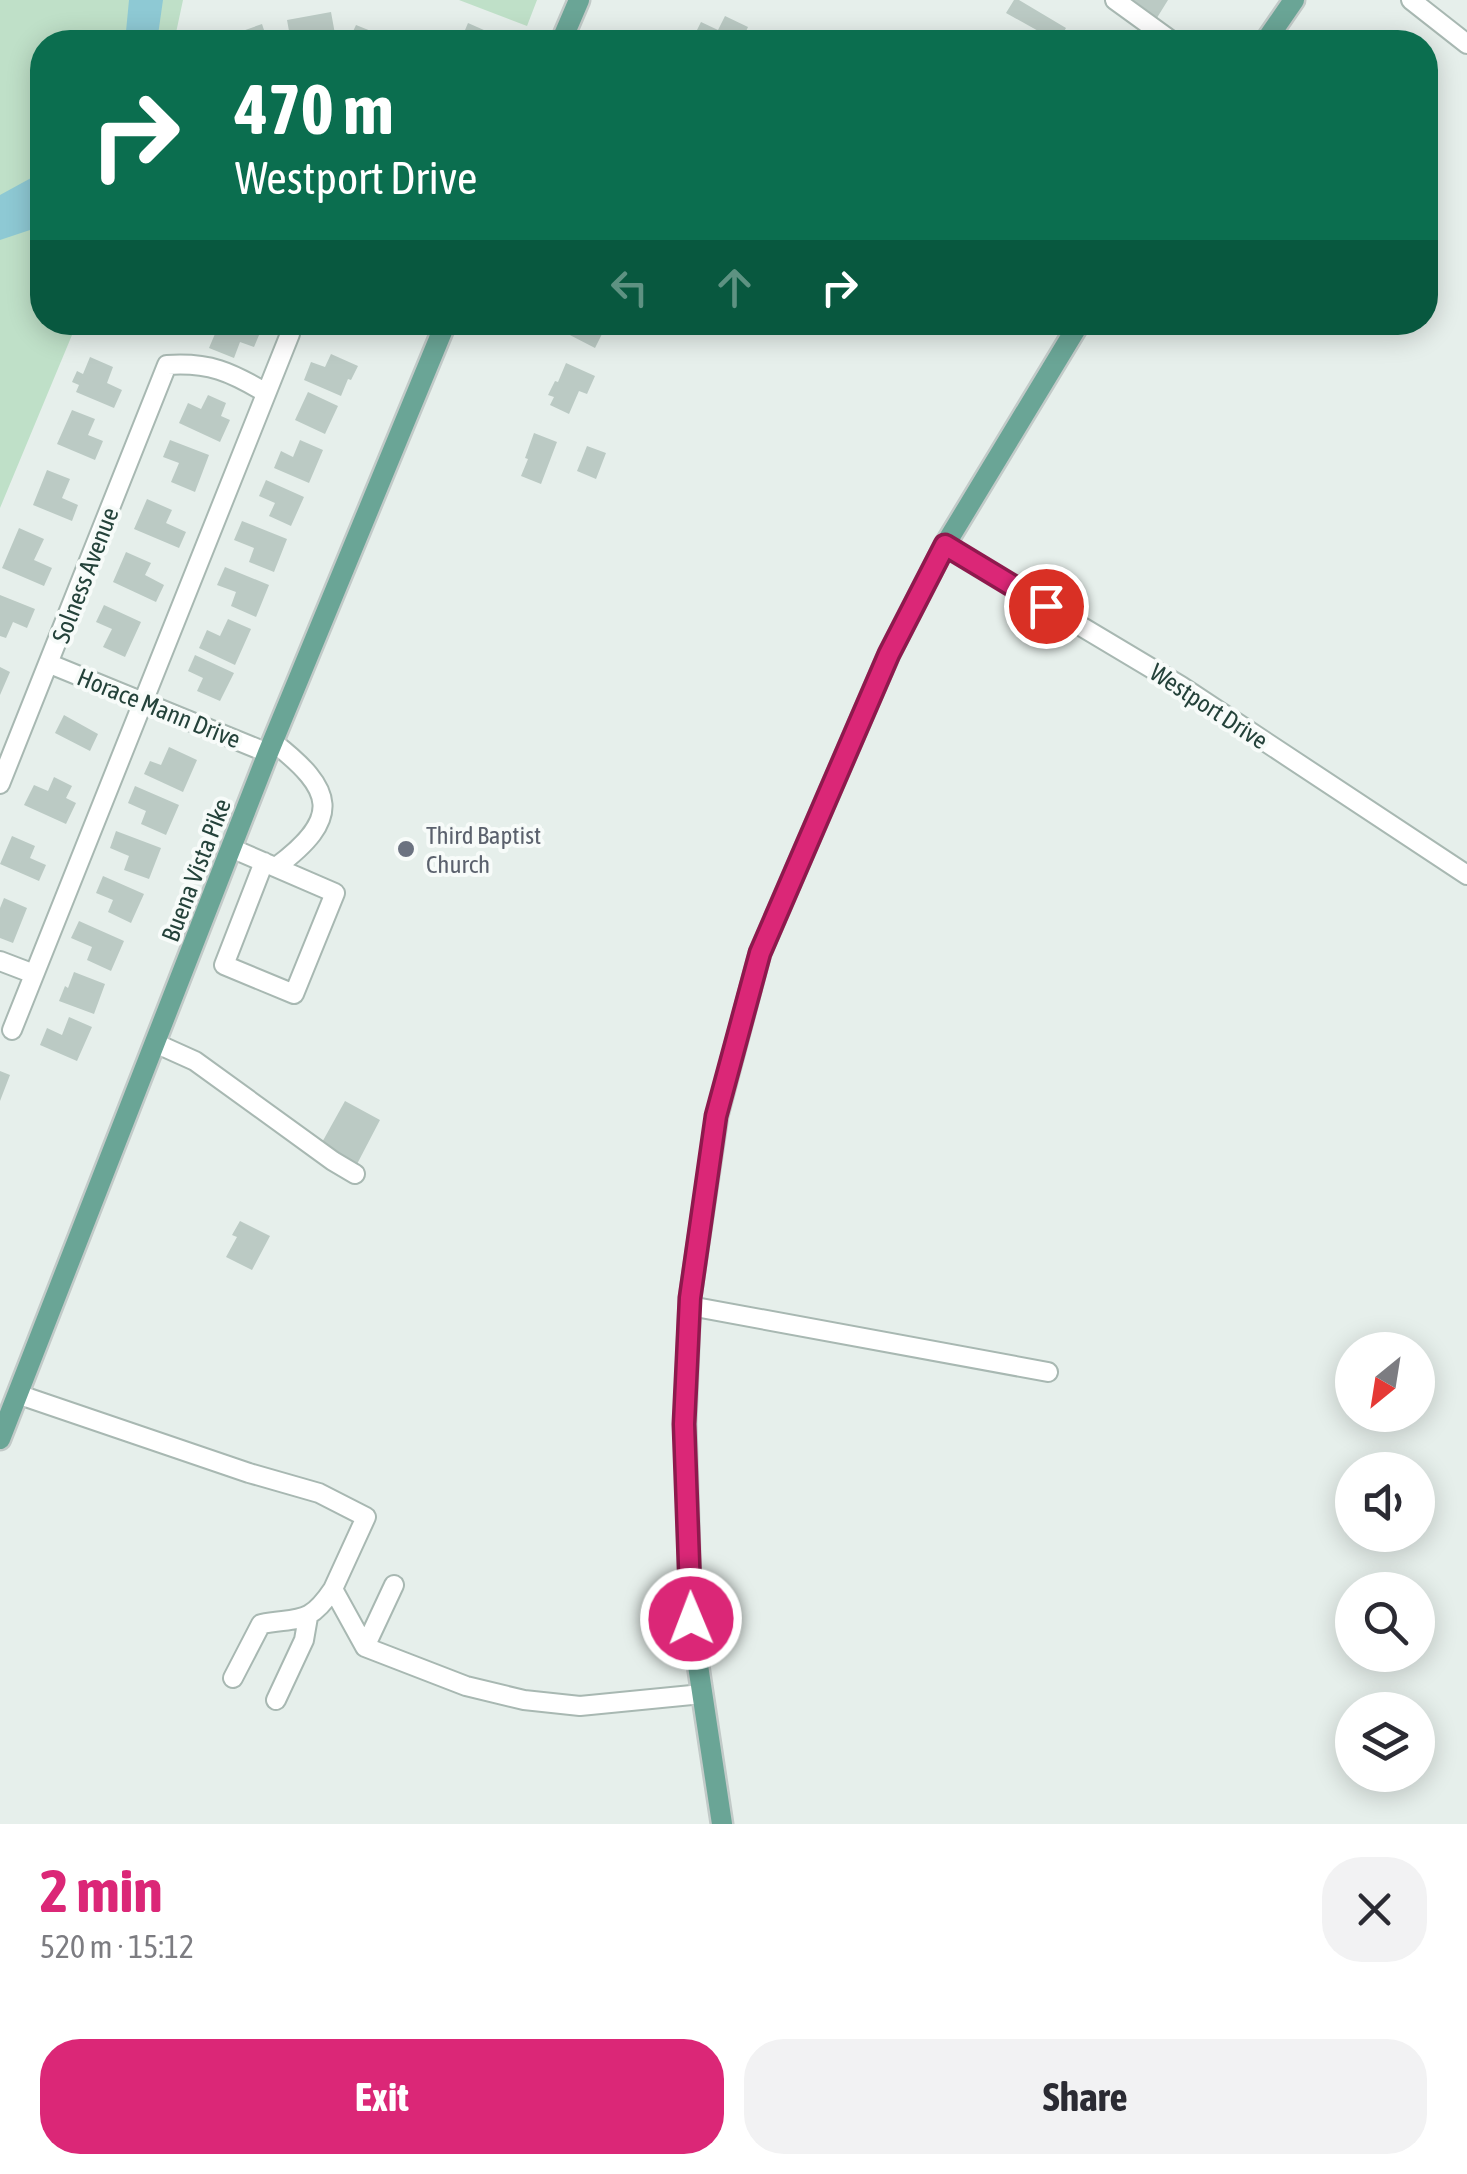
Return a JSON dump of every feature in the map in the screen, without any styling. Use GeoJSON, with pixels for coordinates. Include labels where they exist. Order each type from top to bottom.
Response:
{"type":"FeatureCollection","features":[{"type":"Feature","properties":{"kind":"main road"},"geometry":{"type":"LineString","coordinates":[[565,30],[579,0]]}},
{"type":"Feature","properties":{"kind":"main road"},"geometry":{"type":"LineString","coordinates":[[1273,30],[1294,0]]}},
{"type":"Feature","properties":{"kind":"main road","name":"Buena Vista Pike"},"geometry":{"type":"LineString","coordinates":[[0,1438],[271,747],[441,335]]}},
{"type":"Feature","properties":{"kind":"main road"},"geometry":{"type":"LineString","coordinates":[[722,1824],[691,1619],[684,1424],[690,1306],[716,1116],[760,953],[889,654],[945,545],[1072,335]]}},
{"type":"Feature","properties":{"kind":"street"},"geometry":{"type":"LineString","coordinates":[[1115,0],[1156,30]]}},
{"type":"Feature","properties":{"kind":"street"},"geometry":{"type":"LineString","coordinates":[[1411,0],[1467,44]]}},
{"type":"Feature","properties":{"kind":"street"},"geometry":{"type":"LineString","coordinates":[[12,1030],[290,335]]}},
{"type":"Feature","properties":{"kind":"street","name":"Solness Avenue"},"geometry":{"type":"LineString","coordinates":[[0,784],[167,365],[204,364],[266,394]]}},
{"type":"Feature","properties":{"kind":"street","name":"Westport Drive"},"geometry":{"type":"LineString","coordinates":[[945,545],[1181,686],[1467,875]]}},
{"type":"Feature","properties":{"kind":"street","name":"Horace Mann Drive"},"geometry":{"type":"LineString","coordinates":[[50,664],[296,759],[313,778],[322,794],[323,806],[316,830],[295,852],[270,864]]}},
{"type":"Feature","properties":{"kind":"street"},"geometry":{"type":"LineString","coordinates":[[232,848],[270,864],[335,893],[294,994],[224,965],[270,864]]}},
{"type":"Feature","properties":{"kind":"street"},"geometry":{"type":"LineString","coordinates":[[0,961],[34,974]]}},
{"type":"Feature","properties":{"kind":"street"},"geometry":{"type":"LineString","coordinates":[[155,1043],[195,1061],[355,1174]]}},
{"type":"Feature","properties":{"kind":"street"},"geometry":{"type":"LineString","coordinates":[[690,1306],[1048,1372]]}},
{"type":"Feature","properties":{"kind":"street"},"geometry":{"type":"LineString","coordinates":[[17,1394],[319,1493],[366,1516],[333,1589],[320,1608],[308,1617],[261,1624],[233,1678]]}},
{"type":"Feature","properties":{"kind":"street"},"geometry":{"type":"LineString","coordinates":[[365,1648],[394,1585]]}},
{"type":"Feature","properties":{"kind":"street"},"geometry":{"type":"LineString","coordinates":[[333,1589],[365,1648],[466,1686],[524,1700],[580,1706],[702,1694]]}},
{"type":"Feature","properties":{"kind":"street"},"geometry":{"type":"LineString","coordinates":[[276,1700],[304,1640],[308,1617]]}},
{"type":"Feature","properties":{"kind":"green space"},"geometry":{"type":"Polygon","coordinates":[[[0,0],[183,0],[177,30],[30,30],[30,335],[72,335],[0,508],[0,0]]]}},
{"type":"Feature","properties":{"kind":"green space"},"geometry":{"type":"Polygon","coordinates":[[[459,0],[537,0],[527,26],[459,0]]]}},
{"type":"Feature","properties":{"kind":"water"},"geometry":{"type":"Polygon","coordinates":[[[129,0],[163,0],[159,30],[126,30],[129,0]]]}},
{"type":"Feature","properties":{"kind":"water"},"geometry":{"type":"Polygon","coordinates":[[[30,179],[30,230],[0,240],[0,195],[30,179]]]}},
{"type":"Feature","properties":{"kind":"building"},"geometry":{"type":"Polygon","coordinates":[[[1014,0],[1019,0],[1066,28],[1036,30],[1006,13],[1014,0]]]}},
{"type":"Feature","properties":{"kind":"building"},"geometry":{"type":"Polygon","coordinates":[[[1123,0],[1168,0],[1155,21],[1123,0]]]}},
{"type":"Feature","properties":{"kind":"building"},"geometry":{"type":"Polygon","coordinates":[[[331,12],[334,30],[289,30],[287,20],[331,12]]]}},
{"type":"Feature","properties":{"kind":"building"},"geometry":{"type":"Polygon","coordinates":[[[725,16],[748,27],[747,30],[718,30],[725,16]]]}},
{"type":"Feature","properties":{"kind":"building"},"geometry":{"type":"Polygon","coordinates":[[[701,22],[718,30],[697,30],[701,22]]]}},
{"type":"Feature","properties":{"kind":"building"},"geometry":{"type":"Polygon","coordinates":[[[468,23],[484,30],[465,30],[468,23]]]}},
{"type":"Feature","properties":{"kind":"building"},"geometry":{"type":"Polygon","coordinates":[[[214,335],[259,335],[254,347],[240,342],[234,358],[209,348],[214,335]]]}},
{"type":"Feature","properties":{"kind":"building"},"geometry":{"type":"Polygon","coordinates":[[[570,335],[602,335],[595,348],[570,335]]]}},
{"type":"Feature","properties":{"kind":"building"},"geometry":{"type":"Polygon","coordinates":[[[331,354],[358,366],[341,396],[304,380],[311,362],[325,367],[331,354]]]}},
{"type":"Feature","properties":{"kind":"building"},"geometry":{"type":"Polygon","coordinates":[[[90,357],[113,367],[107,383],[122,390],[114,408],[76,392],[79,385],[72,382],[77,371],[83,374],[90,357]]]}},
{"type":"Feature","properties":{"kind":"building"},"geometry":{"type":"Polygon","coordinates":[[[566,363],[595,376],[587,394],[579,391],[569,414],[550,405],[554,397],[548,395],[566,363]]]}},
{"type":"Feature","properties":{"kind":"building"},"geometry":{"type":"Polygon","coordinates":[[[308,392],[338,406],[325,434],[295,420],[308,392]]]}},
{"type":"Feature","properties":{"kind":"building"},"geometry":{"type":"Polygon","coordinates":[[[208,395],[226,403],[221,416],[230,420],[220,442],[179,423],[188,403],[201,409],[208,395]]]}},
{"type":"Feature","properties":{"kind":"building"},"geometry":{"type":"Polygon","coordinates":[[[72,410],[95,419],[88,435],[103,441],[95,460],[57,444],[72,410]]]}},
{"type":"Feature","properties":{"kind":"building"},"geometry":{"type":"Polygon","coordinates":[[[534,433],[557,442],[541,484],[521,476],[534,433]]]}},
{"type":"Feature","properties":{"kind":"building"},"geometry":{"type":"Polygon","coordinates":[[[170,440],[209,455],[195,492],[171,482],[179,463],[163,457],[170,440]]]}},
{"type":"Feature","properties":{"kind":"building"},"geometry":{"type":"Polygon","coordinates":[[[300,440],[323,450],[309,483],[274,468],[281,451],[293,457],[300,440]]]}},
{"type":"Feature","properties":{"kind":"building"},"geometry":{"type":"Polygon","coordinates":[[[587,446],[606,453],[596,479],[577,471],[587,446]]]}},
{"type":"Feature","properties":{"kind":"building"},"geometry":{"type":"Polygon","coordinates":[[[47,470],[70,479],[62,498],[78,505],[72,521],[33,505],[47,470]]]}},
{"type":"Feature","properties":{"kind":"building"},"geometry":{"type":"Polygon","coordinates":[[[266,480],[304,497],[291,526],[269,516],[275,503],[259,496],[266,480]]]}},
{"type":"Feature","properties":{"kind":"building"},"geometry":{"type":"Polygon","coordinates":[[[147,499],[172,510],[166,523],[186,532],[179,548],[134,529],[147,499]]]}},
{"type":"Feature","properties":{"kind":"building"},"geometry":{"type":"Polygon","coordinates":[[[242,521],[287,539],[274,572],[249,562],[254,548],[234,540],[242,521]]]}},
{"type":"Feature","properties":{"kind":"building"},"geometry":{"type":"Polygon","coordinates":[[[19,528],[44,539],[34,560],[52,568],[44,586],[2,568],[19,528]]]}},
{"type":"Feature","properties":{"kind":"building"},"geometry":{"type":"Polygon","coordinates":[[[126,552],[151,563],[145,575],[164,585],[156,602],[113,582],[126,552]]]}},
{"type":"Feature","properties":{"kind":"building"},"geometry":{"type":"Polygon","coordinates":[[[225,567],[269,585],[256,617],[231,606],[236,592],[217,585],[225,567]]]}},
{"type":"Feature","properties":{"kind":"building"},"geometry":{"type":"Polygon","coordinates":[[[0,595],[35,609],[27,628],[13,622],[6,638],[0,636],[0,595]]]}},
{"type":"Feature","properties":{"kind":"building"},"geometry":{"type":"Polygon","coordinates":[[[104,605],[141,622],[125,657],[103,647],[112,629],[96,622],[104,605]]]}},
{"type":"Feature","properties":{"kind":"building"},"geometry":{"type":"Polygon","coordinates":[[[228,619],[251,629],[235,665],[199,648],[207,630],[220,636],[228,619]]]}},
{"type":"Feature","properties":{"kind":"building"},"geometry":{"type":"Polygon","coordinates":[[[195,655],[234,673],[220,701],[197,691],[203,678],[188,671],[195,655]]]}},
{"type":"Feature","properties":{"kind":"building"},"geometry":{"type":"Polygon","coordinates":[[[0,667],[10,672],[0,695],[0,667]]]}},
{"type":"Feature","properties":{"kind":"building"},"geometry":{"type":"Polygon","coordinates":[[[64,715],[98,734],[90,751],[55,733],[64,715]]]}},
{"type":"Feature","properties":{"kind":"building"},"geometry":{"type":"Polygon","coordinates":[[[169,747],[197,760],[183,792],[144,774],[150,761],[161,765],[169,747]]]}},
{"type":"Feature","properties":{"kind":"building"},"geometry":{"type":"Polygon","coordinates":[[[54,777],[72,786],[66,798],[76,803],[66,824],[24,805],[34,785],[48,791],[54,777]]]}},
{"type":"Feature","properties":{"kind":"building"},"geometry":{"type":"Polygon","coordinates":[[[135,786],[179,805],[166,835],[141,824],[146,811],[128,803],[135,786]]]}},
{"type":"Feature","properties":{"kind":"building"},"geometry":{"type":"Polygon","coordinates":[[[116,831],[161,848],[149,879],[124,870],[129,856],[110,848],[116,831]]]}},
{"type":"Feature","properties":{"kind":"building"},"geometry":{"type":"Polygon","coordinates":[[[12,836],[35,846],[30,858],[46,865],[39,881],[0,864],[12,836]]]}},
{"type":"Feature","properties":{"kind":"building"},"geometry":{"type":"Polygon","coordinates":[[[103,876],[144,894],[131,923],[108,912],[113,900],[96,893],[103,876]]]}},
{"type":"Feature","properties":{"kind":"building"},"geometry":{"type":"Polygon","coordinates":[[[4,898],[27,908],[13,943],[0,938],[4,898]]]}},
{"type":"Feature","properties":{"kind":"building"},"geometry":{"type":"Polygon","coordinates":[[[79,921],[124,941],[111,971],[87,960],[92,947],[71,938],[79,921]]]}},
{"type":"Feature","properties":{"kind":"building"},"geometry":{"type":"Polygon","coordinates":[[[74,972],[105,984],[94,1014],[59,1001],[74,972]]]}},
{"type":"Feature","properties":{"kind":"building"},"geometry":{"type":"Polygon","coordinates":[[[69,1017],[92,1027],[77,1061],[40,1045],[47,1028],[62,1035],[69,1017]]]}},
{"type":"Feature","properties":{"kind":"building"},"geometry":{"type":"Polygon","coordinates":[[[0,1071],[10,1075],[0,1101],[0,1071]]]}},
{"type":"Feature","properties":{"kind":"building"},"geometry":{"type":"Polygon","coordinates":[[[345,1101],[380,1120],[356,1166],[320,1146],[345,1101]]]}},
{"type":"Feature","properties":{"kind":"building"},"geometry":{"type":"Polygon","coordinates":[[[240,1221],[270,1236],[252,1270],[226,1257],[237,1237],[232,1235],[240,1221]]]}},
{"type":"Feature","properties":{"kind":"place","name":"Third Baptist Church"},"geometry":{"type":"Point","coordinates":[406,849]}},
{"type":"Feature","properties":{"kind":"route"},"geometry":{"type":"LineString","coordinates":[[691,1619],[684,1424],[690,1298],[716,1116],[760,953],[889,654],[945,545],[1046,606]]}}]}
